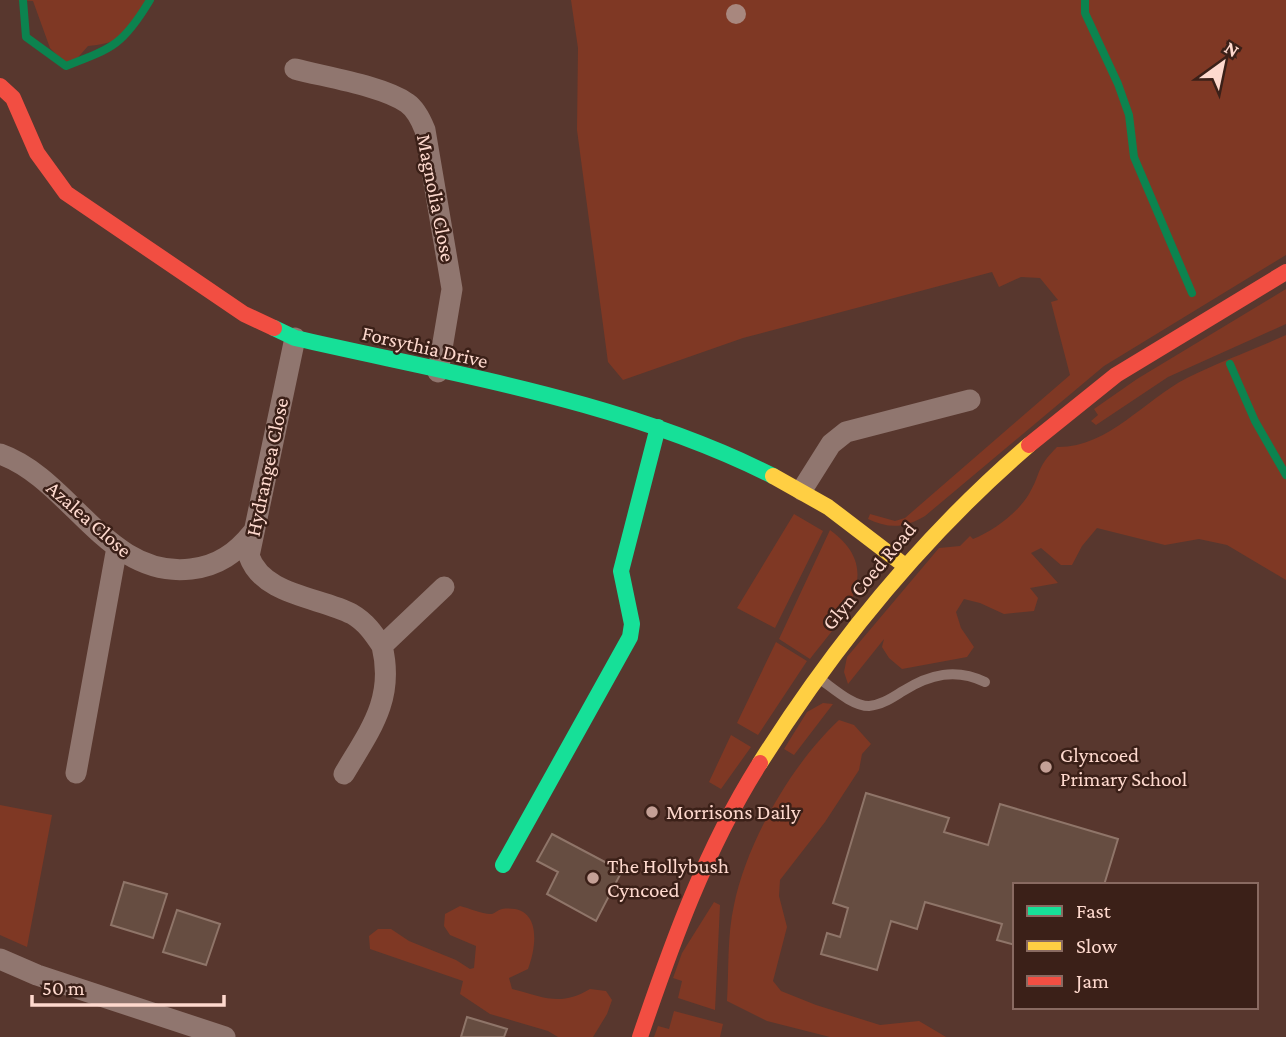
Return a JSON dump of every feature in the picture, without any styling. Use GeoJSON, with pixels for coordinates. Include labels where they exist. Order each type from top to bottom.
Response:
{"type":"FeatureCollection","features":[{"type":"Feature","properties":{"kind":"street","name":"Magnolia Close"},"geometry":{"type":"LineString","coordinates":[[295,69],[391,95],[408,103],[420,118],[425,130],[452,289],[438,372]]}},
{"type":"Feature","properties":{"kind":"street","name":"Forsythia Drive"},"geometry":{"type":"LineString","coordinates":[[0,86],[18,104],[34,147],[50,175],[66,193],[244,314],[295,338],[593,407],[658,427],[743,460],[802,490],[835,511],[904,565]]}},
{"type":"Feature","properties":{"kind":"street","name":"Glyn Coed Road"},"geometry":{"type":"LineString","coordinates":[[640,1037],[660,971],[701,870],[732,808],[815,676],[904,565],[961,506],[1065,413],[1140,360],[1286,272]]}},
{"type":"Feature","properties":{"kind":"street","name":"Hydrangea Close"},"geometry":{"type":"LineString","coordinates":[[295,338],[249,556],[253,567],[283,589],[353,615],[370,628],[382,646]]}},
{"type":"Feature","properties":{"kind":"street"},"geometry":{"type":"LineString","coordinates":[[802,490],[831,444],[846,432],[970,400]]}},
{"type":"Feature","properties":{"kind":"street"},"geometry":{"type":"LineString","coordinates":[[503,865],[630,637],[632,624],[621,571],[658,427]]}},
{"type":"Feature","properties":{"kind":"street","name":"Azalea Close"},"geometry":{"type":"LineString","coordinates":[[0,454],[33,471],[117,547],[157,569],[188,570],[206,567],[238,550],[253,532]]}},
{"type":"Feature","properties":{"kind":"street"},"geometry":{"type":"LineString","coordinates":[[76,773],[117,547]]}},
{"type":"Feature","properties":{"kind":"street"},"geometry":{"type":"LineString","coordinates":[[344,774],[384,702],[387,683],[382,646],[444,587]]}},
{"type":"Feature","properties":{"kind":"street"},"geometry":{"type":"LineString","coordinates":[[0,959],[37,975],[213,1035]]}},
{"type":"Feature","properties":{"kind":"lane"},"geometry":{"type":"LineString","coordinates":[[815,676],[846,697],[868,706],[886,702],[913,685],[955,672],[985,682]]}},
{"type":"Feature","properties":{"kind":"shaded area"},"geometry":{"type":"Polygon","coordinates":[[[15,0],[148,0],[126,34],[112,42],[88,46],[74,62],[65,63],[50,48],[33,1],[15,0]]]}},
{"type":"Feature","properties":{"kind":"shaded area"},"geometry":{"type":"Polygon","coordinates":[[[571,0],[1286,0],[1286,255],[1104,366],[925,516],[897,526],[876,522],[868,519],[870,514],[895,521],[905,518],[1070,375],[1051,302],[1058,300],[1040,278],[1021,277],[999,287],[992,272],[743,338],[623,380],[608,362],[577,130],[578,48],[571,0]]]}},
{"type":"Feature","properties":{"kind":"shaded area"},"geometry":{"type":"Polygon","coordinates":[[[1286,289],[1286,324],[1168,377],[1096,425],[1091,421],[1098,415],[1094,409],[1137,379],[1286,289]]]}},
{"type":"Feature","properties":{"kind":"shaded area"},"geometry":{"type":"Polygon","coordinates":[[[1286,335],[1286,580],[1227,545],[1199,539],[1165,545],[1097,528],[1082,546],[1072,565],[1061,565],[1041,548],[1031,553],[1058,583],[1030,588],[1038,598],[1034,611],[1004,614],[964,599],[956,612],[961,628],[974,647],[967,657],[902,669],[889,658],[882,647],[884,639],[848,684],[844,672],[847,657],[939,548],[960,546],[970,536],[973,539],[980,536],[1011,515],[1029,494],[1042,466],[1057,447],[1093,440],[1187,378],[1286,335]]]}},
{"type":"Feature","properties":{"kind":"shaded area"},"geometry":{"type":"Polygon","coordinates":[[[794,514],[823,531],[775,628],[737,608],[794,514]]]}},
{"type":"Feature","properties":{"kind":"shaded area"},"geometry":{"type":"Polygon","coordinates":[[[830,530],[847,546],[856,562],[857,579],[845,612],[810,659],[779,639],[830,530]]]}},
{"type":"Feature","properties":{"kind":"shaded area"},"geometry":{"type":"Polygon","coordinates":[[[776,642],[807,661],[758,735],[737,723],[776,642]]]}},
{"type":"Feature","properties":{"kind":"shaded area"},"geometry":{"type":"Polygon","coordinates":[[[823,703],[833,704],[794,755],[784,749],[807,712],[823,703]]]}},
{"type":"Feature","properties":{"kind":"shaded area"},"geometry":{"type":"Polygon","coordinates":[[[839,720],[854,725],[871,744],[862,754],[859,770],[825,822],[780,880],[779,896],[787,927],[773,981],[781,991],[816,1005],[880,1025],[919,1021],[946,1037],[830,1037],[767,1021],[727,1001],[732,917],[749,855],[789,781],[805,758],[839,720]]]}},
{"type":"Feature","properties":{"kind":"shaded area"},"geometry":{"type":"Polygon","coordinates":[[[731,735],[751,747],[721,789],[709,782],[731,735]]]}},
{"type":"Feature","properties":{"kind":"shaded area"},"geometry":{"type":"Polygon","coordinates":[[[0,805],[52,815],[27,947],[0,935],[0,805]]]}},
{"type":"Feature","properties":{"kind":"shaded area"},"geometry":{"type":"Polygon","coordinates":[[[714,902],[720,905],[715,1010],[678,998],[682,981],[673,978],[682,953],[714,902]]]}},
{"type":"Feature","properties":{"kind":"shaded area"},"geometry":{"type":"Polygon","coordinates":[[[460,906],[489,914],[502,909],[515,909],[530,919],[534,938],[531,959],[528,969],[509,978],[512,989],[552,999],[570,998],[590,989],[606,991],[612,1000],[593,1037],[558,1037],[548,1031],[490,1014],[460,994],[463,981],[370,949],[369,936],[378,929],[391,929],[409,941],[456,960],[470,969],[474,968],[476,946],[450,935],[444,926],[445,914],[460,906]]]}},
{"type":"Feature","properties":{"kind":"shaded area"},"geometry":{"type":"Polygon","coordinates":[[[674,1011],[723,1024],[720,1037],[654,1037],[658,1026],[669,1029],[674,1011]]]}},
{"type":"Feature","properties":{"kind":"building"},"geometry":{"type":"Polygon","coordinates":[[[866,793],[949,818],[944,832],[988,845],[1000,804],[1118,839],[1105,883],[1013,883],[1013,944],[997,940],[1002,924],[925,902],[917,929],[891,921],[877,970],[821,954],[827,933],[840,937],[848,908],[833,903],[866,793]]]}},
{"type":"Feature","properties":{"kind":"building"},"geometry":{"type":"Polygon","coordinates":[[[552,834],[622,871],[596,921],[547,894],[558,872],[537,861],[552,834]]]}},
{"type":"Feature","properties":{"kind":"building"},"geometry":{"type":"Polygon","coordinates":[[[124,882],[167,894],[153,938],[111,925],[124,882]]]}},
{"type":"Feature","properties":{"kind":"building"},"geometry":{"type":"Polygon","coordinates":[[[177,910],[220,924],[206,965],[163,952],[177,910]]]}},
{"type":"Feature","properties":{"kind":"building"},"geometry":{"type":"Polygon","coordinates":[[[467,1017],[507,1029],[504,1037],[461,1037],[467,1017]]]}},
{"type":"Feature","properties":{"kind":"waterway"},"geometry":{"type":"LineString","coordinates":[[23,0],[26,37],[66,66],[116,43],[132,27],[150,0]]}},
{"type":"Feature","properties":{"kind":"waterway"},"geometry":{"type":"LineString","coordinates":[[1085,0],[1085,13],[1118,84],[1129,115],[1134,157],[1192,293]]}},
{"type":"Feature","properties":{"kind":"waterway"},"geometry":{"type":"LineString","coordinates":[[1230,364],[1255,421],[1286,475]]}},
{"type":"Feature","properties":{"kind":"traffic: fast"},"geometry":{"type":"LineString","coordinates":[[274,328],[295,338],[478,378],[599,409],[716,450],[773,476]]}},
{"type":"Feature","properties":{"kind":"traffic: fast"},"geometry":{"type":"LineString","coordinates":[[503,865],[630,637],[632,624],[621,571],[658,427]]}},
{"type":"Feature","properties":{"kind":"traffic: slow"},"geometry":{"type":"LineString","coordinates":[[760,763],[819,676],[883,594],[952,517],[1029,445]]}},
{"type":"Feature","properties":{"kind":"traffic: slow"},"geometry":{"type":"LineString","coordinates":[[773,476],[828,507],[904,565]]}},
{"type":"Feature","properties":{"kind":"traffic: jam"},"geometry":{"type":"LineString","coordinates":[[0,86],[13,98],[37,153],[66,193],[244,314],[274,328]]}},
{"type":"Feature","properties":{"kind":"traffic: jam"},"geometry":{"type":"LineString","coordinates":[[1029,445],[1116,375],[1286,272]]}},
{"type":"Feature","properties":{"kind":"traffic: jam"},"geometry":{"type":"LineString","coordinates":[[640,1037],[678,931],[707,862],[760,763]]}},
{"type":"Feature","properties":{"kind":"place","name":"Glyncoed Primary School"},"geometry":{"type":"Point","coordinates":[1046,767]}},
{"type":"Feature","properties":{"kind":"place","name":"Morrisons Daily"},"geometry":{"type":"Point","coordinates":[652,812]}},
{"type":"Feature","properties":{"kind":"place","name":"The Hollybush Cyncoed"},"geometry":{"type":"Point","coordinates":[593,878]}}]}
